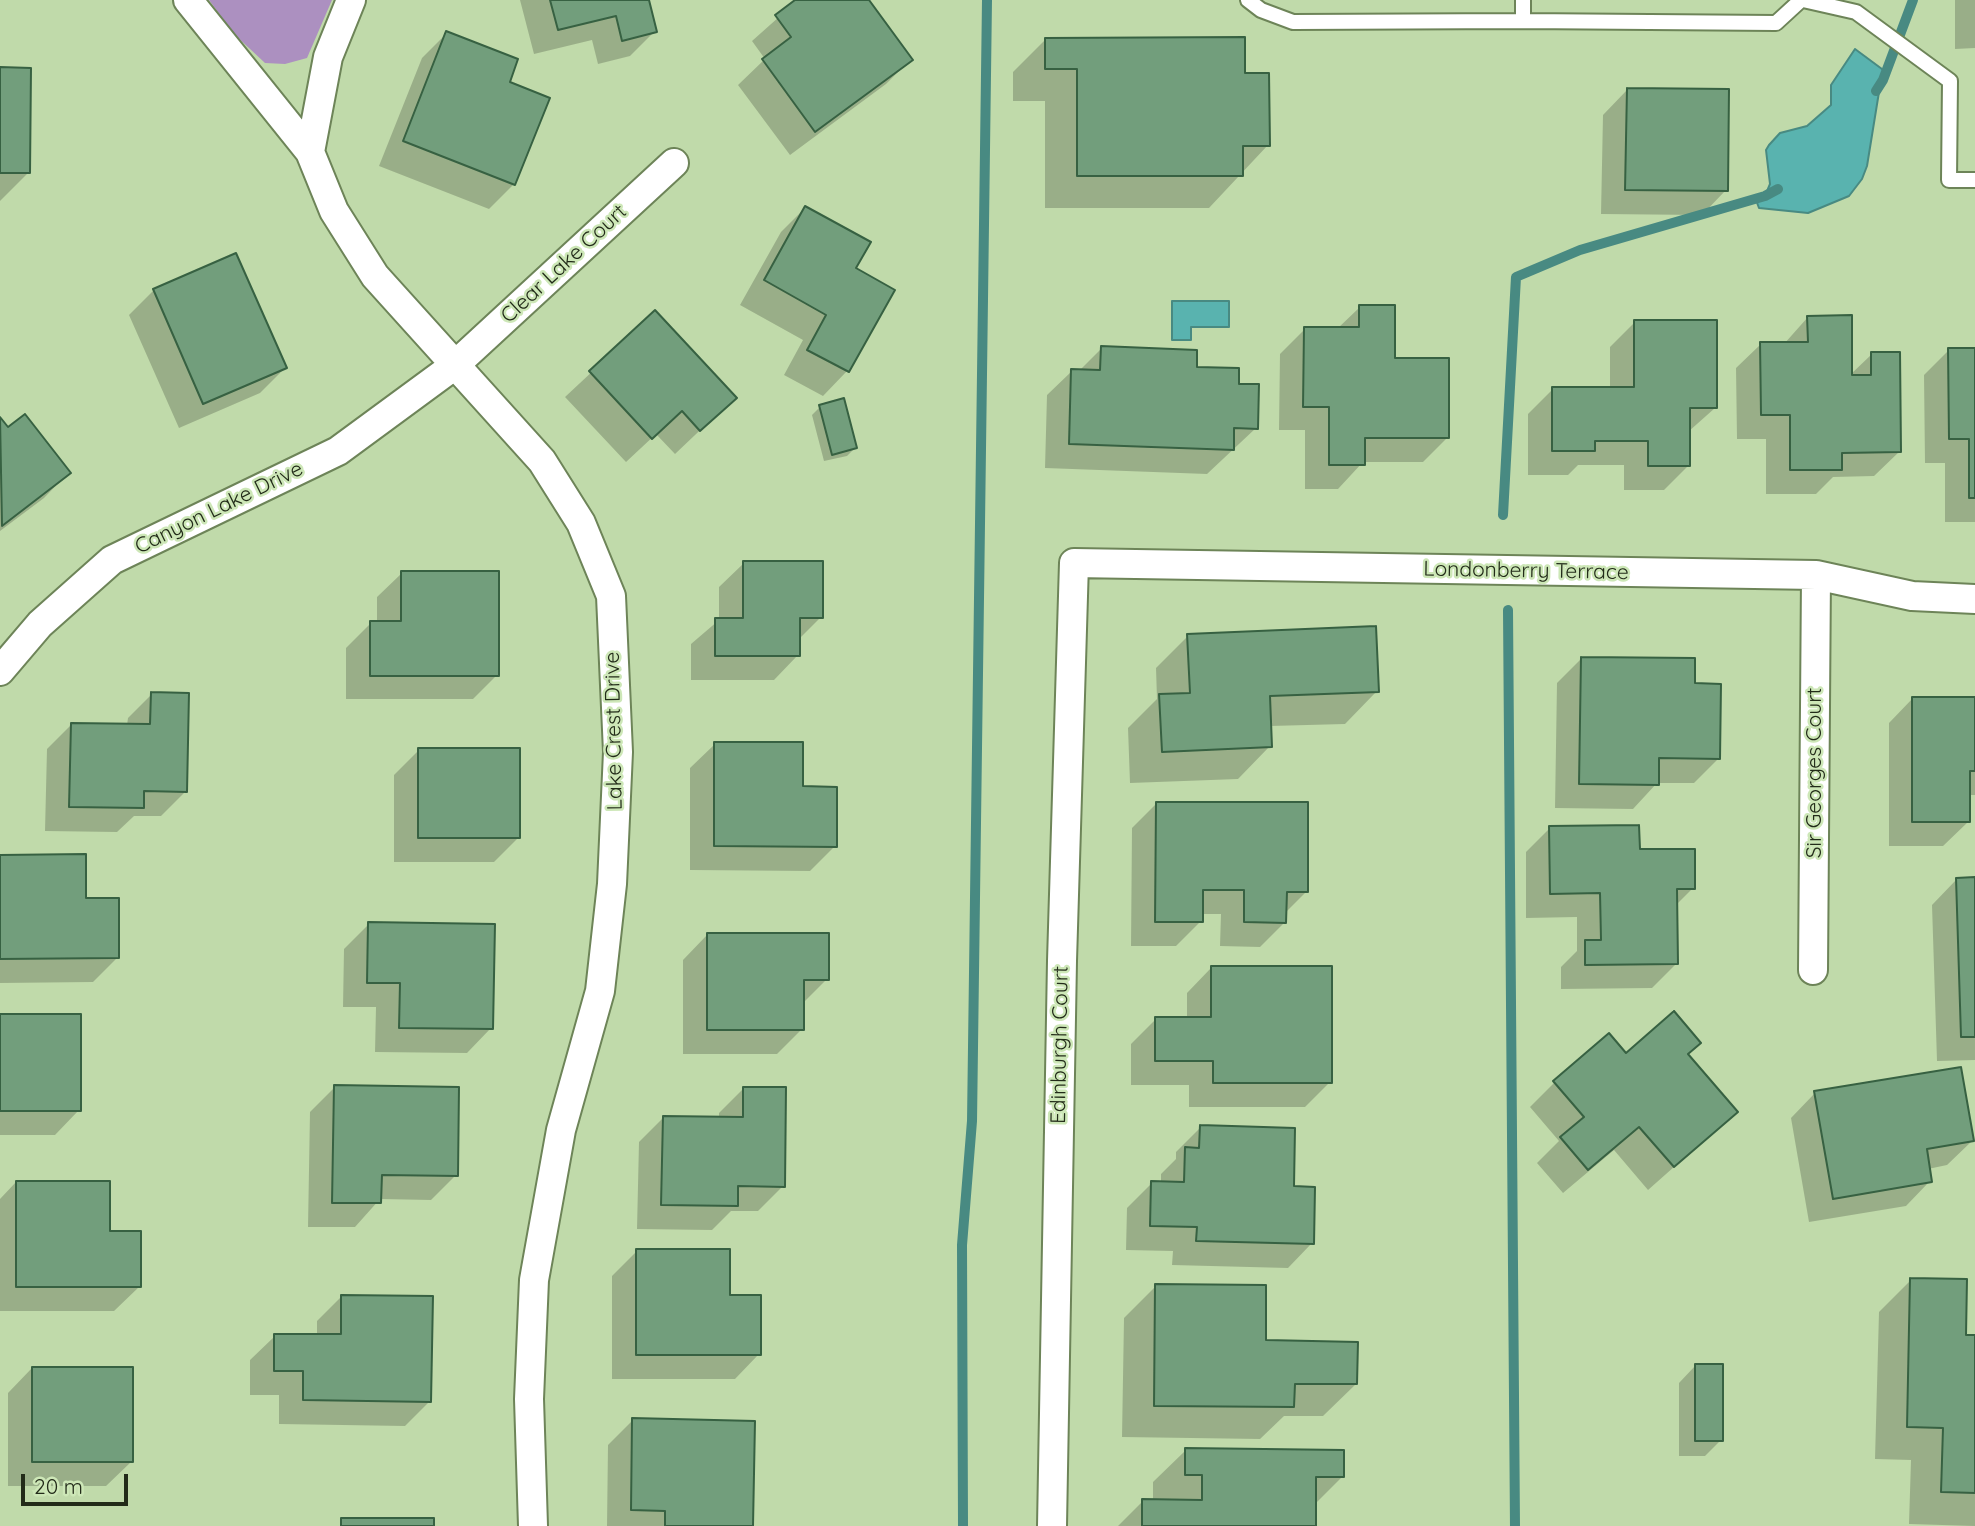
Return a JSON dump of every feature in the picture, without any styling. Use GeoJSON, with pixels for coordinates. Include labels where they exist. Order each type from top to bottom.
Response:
{"type":"FeatureCollection","features":[{"type":"Feature","properties":{"kind":"street","name":"Lake Crest Drive"},"geometry":{"type":"LineString","coordinates":[[188,0],[310,152],[334,211],[375,276],[542,461],[581,523],[611,596],[618,752],[612,884],[600,992],[561,1130],[534,1280],[529,1399],[533,1526]]}},
{"type":"Feature","properties":{"kind":"street"},"geometry":{"type":"LineString","coordinates":[[310,152],[328,57],[351,0]]}},
{"type":"Feature","properties":{"kind":"street","name":"Clear Lake Court"},"geometry":{"type":"LineString","coordinates":[[455,365],[674,163]]}},
{"type":"Feature","properties":{"kind":"street","name":"Canyon Lake Drive"},"geometry":{"type":"LineString","coordinates":[[0,671],[40,624],[112,560],[338,451],[455,365]]}},
{"type":"Feature","properties":{"kind":"street","name":"Londonberry Terrace"},"geometry":{"type":"LineString","coordinates":[[1074,563],[1816,575],[1912,596],[1975,599]]}},
{"type":"Feature","properties":{"kind":"street","name":"Edinburgh Court"},"geometry":{"type":"LineString","coordinates":[[1052,1526],[1061,975],[1074,563]]}},
{"type":"Feature","properties":{"kind":"street","name":"Sir Georges Court"},"geometry":{"type":"LineString","coordinates":[[1813,970],[1816,575]]}},
{"type":"Feature","properties":{"kind":"lane"},"geometry":{"type":"LineString","coordinates":[[1248,0],[1261,10],[1293,22],[1776,23],[1802,0],[1856,12],[1950,81],[1949,180],[1975,180]]}},
{"type":"Feature","properties":{"kind":"lane"},"geometry":{"type":"LineString","coordinates":[[1523,0],[1523,21]]}},
{"type":"Feature","properties":{"kind":"shaded area"},"geometry":{"type":"Polygon","coordinates":[[[209,0],[332,0],[307,58],[285,64],[265,63],[234,34],[209,0]]]}},
{"type":"Feature","properties":{"kind":"water"},"geometry":{"type":"Polygon","coordinates":[[[1855,49],[1886,72],[1879,92],[1867,166],[1862,179],[1849,196],[1808,213],[1759,208],[1756,200],[1765,196],[1770,184],[1766,150],[1769,145],[1780,133],[1807,126],[1831,105],[1831,85],[1855,49]]]}},
{"type":"Feature","properties":{"kind":"water"},"geometry":{"type":"Polygon","coordinates":[[[1172,301],[1229,301],[1229,327],[1191,327],[1191,340],[1172,340],[1172,301]]]}},
{"type":"Feature","properties":{"kind":"building"},"geometry":{"type":"Polygon","coordinates":[[[550,0],[649,0],[657,32],[622,41],[616,16],[558,30],[550,0]]]}},
{"type":"Feature","properties":{"kind":"building"},"geometry":{"type":"Polygon","coordinates":[[[795,0],[869,0],[913,60],[815,132],[762,59],[791,37],[775,15],[795,0]]]}},
{"type":"Feature","properties":{"kind":"building"},"geometry":{"type":"Polygon","coordinates":[[[446,31],[518,59],[510,82],[550,98],[515,185],[403,141],[446,31]]]}},
{"type":"Feature","properties":{"kind":"building"},"geometry":{"type":"Polygon","coordinates":[[[1245,37],[1245,73],[1269,73],[1270,146],[1243,146],[1243,176],[1077,176],[1077,69],[1045,69],[1045,38],[1245,37]]]}},
{"type":"Feature","properties":{"kind":"building"},"geometry":{"type":"Polygon","coordinates":[[[0,67],[31,68],[30,173],[0,173],[0,67]]]}},
{"type":"Feature","properties":{"kind":"building"},"geometry":{"type":"Polygon","coordinates":[[[1627,88],[1729,89],[1728,191],[1625,190],[1627,88]]]}},
{"type":"Feature","properties":{"kind":"building"},"geometry":{"type":"Polygon","coordinates":[[[805,206],[871,242],[856,268],[895,290],[849,372],[807,350],[826,315],[764,280],[805,206]]]}},
{"type":"Feature","properties":{"kind":"building"},"geometry":{"type":"Polygon","coordinates":[[[236,253],[287,368],[203,404],[153,289],[236,253]]]}},
{"type":"Feature","properties":{"kind":"building"},"geometry":{"type":"Polygon","coordinates":[[[1359,305],[1395,305],[1395,358],[1449,358],[1449,438],[1365,438],[1365,465],[1329,465],[1329,407],[1303,407],[1304,327],[1359,327],[1359,305]]]}},
{"type":"Feature","properties":{"kind":"building"},"geometry":{"type":"Polygon","coordinates":[[[655,310],[737,398],[700,431],[682,411],[652,439],[589,371],[655,310]]]}},
{"type":"Feature","properties":{"kind":"building"},"geometry":{"type":"Polygon","coordinates":[[[1852,315],[1852,375],[1871,375],[1871,352],[1900,352],[1901,452],[1842,453],[1842,470],[1790,470],[1790,415],[1761,415],[1760,342],[1808,342],[1807,316],[1852,315]]]}},
{"type":"Feature","properties":{"kind":"building"},"geometry":{"type":"Polygon","coordinates":[[[1634,320],[1717,320],[1717,408],[1690,408],[1690,466],[1648,466],[1648,441],[1595,441],[1595,451],[1552,451],[1552,387],[1634,387],[1634,320]]]}},
{"type":"Feature","properties":{"kind":"building"},"geometry":{"type":"Polygon","coordinates":[[[1101,346],[1197,350],[1197,367],[1239,368],[1239,384],[1259,384],[1258,429],[1234,428],[1234,450],[1069,444],[1071,369],[1100,370],[1101,346]]]}},
{"type":"Feature","properties":{"kind":"building"},"geometry":{"type":"Polygon","coordinates":[[[1948,348],[1975,348],[1975,498],[1969,498],[1969,439],[1949,439],[1948,348]]]}},
{"type":"Feature","properties":{"kind":"building"},"geometry":{"type":"Polygon","coordinates":[[[844,398],[857,448],[832,455],[819,405],[844,398]]]}},
{"type":"Feature","properties":{"kind":"building"},"geometry":{"type":"Polygon","coordinates":[[[25,414],[71,473],[2,526],[0,417],[8,427],[25,414]]]}},
{"type":"Feature","properties":{"kind":"building"},"geometry":{"type":"Polygon","coordinates":[[[743,561],[823,561],[823,618],[800,618],[800,656],[715,656],[715,618],[743,618],[743,561]]]}},
{"type":"Feature","properties":{"kind":"building"},"geometry":{"type":"Polygon","coordinates":[[[401,571],[499,571],[499,676],[370,676],[370,621],[401,621],[401,571]]]}},
{"type":"Feature","properties":{"kind":"building"},"geometry":{"type":"Polygon","coordinates":[[[1376,626],[1379,692],[1270,696],[1272,747],[1162,752],[1159,694],[1190,693],[1187,634],[1376,626]]]}},
{"type":"Feature","properties":{"kind":"building"},"geometry":{"type":"Polygon","coordinates":[[[1581,657],[1695,658],[1695,683],[1721,684],[1720,759],[1659,758],[1659,785],[1579,784],[1581,657]]]}},
{"type":"Feature","properties":{"kind":"building"},"geometry":{"type":"Polygon","coordinates":[[[151,692],[189,693],[187,792],[144,791],[144,808],[69,807],[71,723],[150,724],[151,692]]]}},
{"type":"Feature","properties":{"kind":"building"},"geometry":{"type":"Polygon","coordinates":[[[1912,697],[1975,697],[1975,771],[1970,771],[1970,822],[1912,822],[1912,697]]]}},
{"type":"Feature","properties":{"kind":"building"},"geometry":{"type":"Polygon","coordinates":[[[714,742],[803,742],[803,786],[837,787],[837,847],[714,846],[714,742]]]}},
{"type":"Feature","properties":{"kind":"building"},"geometry":{"type":"Polygon","coordinates":[[[418,748],[520,748],[520,838],[418,838],[418,748]]]}},
{"type":"Feature","properties":{"kind":"building"},"geometry":{"type":"Polygon","coordinates":[[[1156,802],[1308,802],[1308,892],[1287,892],[1286,923],[1244,922],[1244,890],[1203,890],[1203,922],[1155,922],[1156,802]]]}},
{"type":"Feature","properties":{"kind":"building"},"geometry":{"type":"Polygon","coordinates":[[[1639,825],[1640,849],[1695,849],[1695,889],[1677,889],[1678,964],[1585,965],[1585,940],[1601,940],[1600,893],[1550,894],[1549,826],[1639,825]]]}},
{"type":"Feature","properties":{"kind":"building"},"geometry":{"type":"Polygon","coordinates":[[[86,854],[86,898],[119,898],[119,958],[0,959],[0,855],[86,854]]]}},
{"type":"Feature","properties":{"kind":"building"},"geometry":{"type":"Polygon","coordinates":[[[1975,877],[1975,1037],[1961,1037],[1956,878],[1975,877]]]}},
{"type":"Feature","properties":{"kind":"building"},"geometry":{"type":"Polygon","coordinates":[[[368,922],[495,924],[493,1029],[399,1028],[400,983],[367,983],[368,922]]]}},
{"type":"Feature","properties":{"kind":"building"},"geometry":{"type":"Polygon","coordinates":[[[707,933],[829,933],[829,980],[804,980],[804,1030],[707,1030],[707,933]]]}},
{"type":"Feature","properties":{"kind":"building"},"geometry":{"type":"Polygon","coordinates":[[[1211,966],[1332,966],[1332,1083],[1213,1083],[1213,1061],[1155,1061],[1155,1017],[1211,1017],[1211,966]]]}},
{"type":"Feature","properties":{"kind":"building"},"geometry":{"type":"Polygon","coordinates":[[[1674,1011],[1701,1043],[1688,1054],[1738,1112],[1674,1167],[1639,1127],[1588,1170],[1560,1137],[1584,1117],[1553,1081],[1609,1033],[1626,1053],[1674,1011]]]}},
{"type":"Feature","properties":{"kind":"building"},"geometry":{"type":"Polygon","coordinates":[[[0,1014],[81,1014],[81,1111],[0,1111],[0,1014]]]}},
{"type":"Feature","properties":{"kind":"building"},"geometry":{"type":"Polygon","coordinates":[[[1961,1067],[1974,1141],[1927,1149],[1932,1182],[1833,1199],[1814,1091],[1961,1067]]]}},
{"type":"Feature","properties":{"kind":"building"},"geometry":{"type":"Polygon","coordinates":[[[334,1085],[459,1087],[458,1176],[382,1175],[381,1203],[332,1203],[334,1085]]]}},
{"type":"Feature","properties":{"kind":"building"},"geometry":{"type":"Polygon","coordinates":[[[743,1087],[786,1087],[785,1187],[738,1186],[738,1206],[661,1205],[663,1116],[743,1117],[743,1087]]]}},
{"type":"Feature","properties":{"kind":"building"},"geometry":{"type":"Polygon","coordinates":[[[1200,1125],[1295,1128],[1294,1186],[1315,1187],[1314,1244],[1196,1241],[1197,1227],[1150,1226],[1151,1181],[1184,1182],[1185,1147],[1199,1148],[1200,1125]]]}},
{"type":"Feature","properties":{"kind":"building"},"geometry":{"type":"Polygon","coordinates":[[[16,1181],[110,1181],[110,1231],[141,1231],[141,1287],[16,1287],[16,1181]]]}},
{"type":"Feature","properties":{"kind":"building"},"geometry":{"type":"Polygon","coordinates":[[[636,1249],[730,1249],[730,1295],[761,1295],[761,1355],[636,1355],[636,1249]]]}},
{"type":"Feature","properties":{"kind":"building"},"geometry":{"type":"Polygon","coordinates":[[[1910,1278],[1967,1279],[1966,1335],[1975,1335],[1975,1493],[1941,1492],[1943,1428],[1907,1427],[1910,1278]]]}},
{"type":"Feature","properties":{"kind":"building"},"geometry":{"type":"Polygon","coordinates":[[[1155,1284],[1266,1285],[1266,1340],[1358,1342],[1357,1384],[1295,1384],[1294,1407],[1154,1406],[1155,1284]]]}},
{"type":"Feature","properties":{"kind":"building"},"geometry":{"type":"Polygon","coordinates":[[[341,1295],[433,1296],[431,1402],[303,1400],[303,1371],[274,1371],[274,1334],[341,1334],[341,1295]]]}},
{"type":"Feature","properties":{"kind":"building"},"geometry":{"type":"Polygon","coordinates":[[[1695,1364],[1723,1364],[1723,1441],[1695,1441],[1695,1364]]]}},
{"type":"Feature","properties":{"kind":"building"},"geometry":{"type":"Polygon","coordinates":[[[32,1367],[133,1367],[133,1462],[32,1462],[32,1367]]]}},
{"type":"Feature","properties":{"kind":"building"},"geometry":{"type":"Polygon","coordinates":[[[632,1418],[755,1421],[753,1526],[665,1526],[665,1511],[631,1510],[632,1418]]]}},
{"type":"Feature","properties":{"kind":"building"},"geometry":{"type":"Polygon","coordinates":[[[1185,1448],[1344,1450],[1344,1477],[1316,1477],[1316,1526],[1142,1526],[1142,1499],[1202,1500],[1202,1475],[1185,1475],[1185,1448]]]}},
{"type":"Feature","properties":{"kind":"building"},"geometry":{"type":"Polygon","coordinates":[[[341,1518],[434,1518],[434,1526],[341,1526],[341,1518]]]}},
{"type":"Feature","properties":{"kind":"waterway"},"geometry":{"type":"LineString","coordinates":[[963,1526],[962,1245],[972,1121],[987,0]]}},
{"type":"Feature","properties":{"kind":"waterway"},"geometry":{"type":"LineString","coordinates":[[1876,91],[1883,80],[1913,0]]}},
{"type":"Feature","properties":{"kind":"waterway"},"geometry":{"type":"LineString","coordinates":[[1503,515],[1516,277],[1580,250],[1765,196],[1778,189]]}},
{"type":"Feature","properties":{"kind":"waterway"},"geometry":{"type":"LineString","coordinates":[[1508,610],[1515,1526]]}}]}
